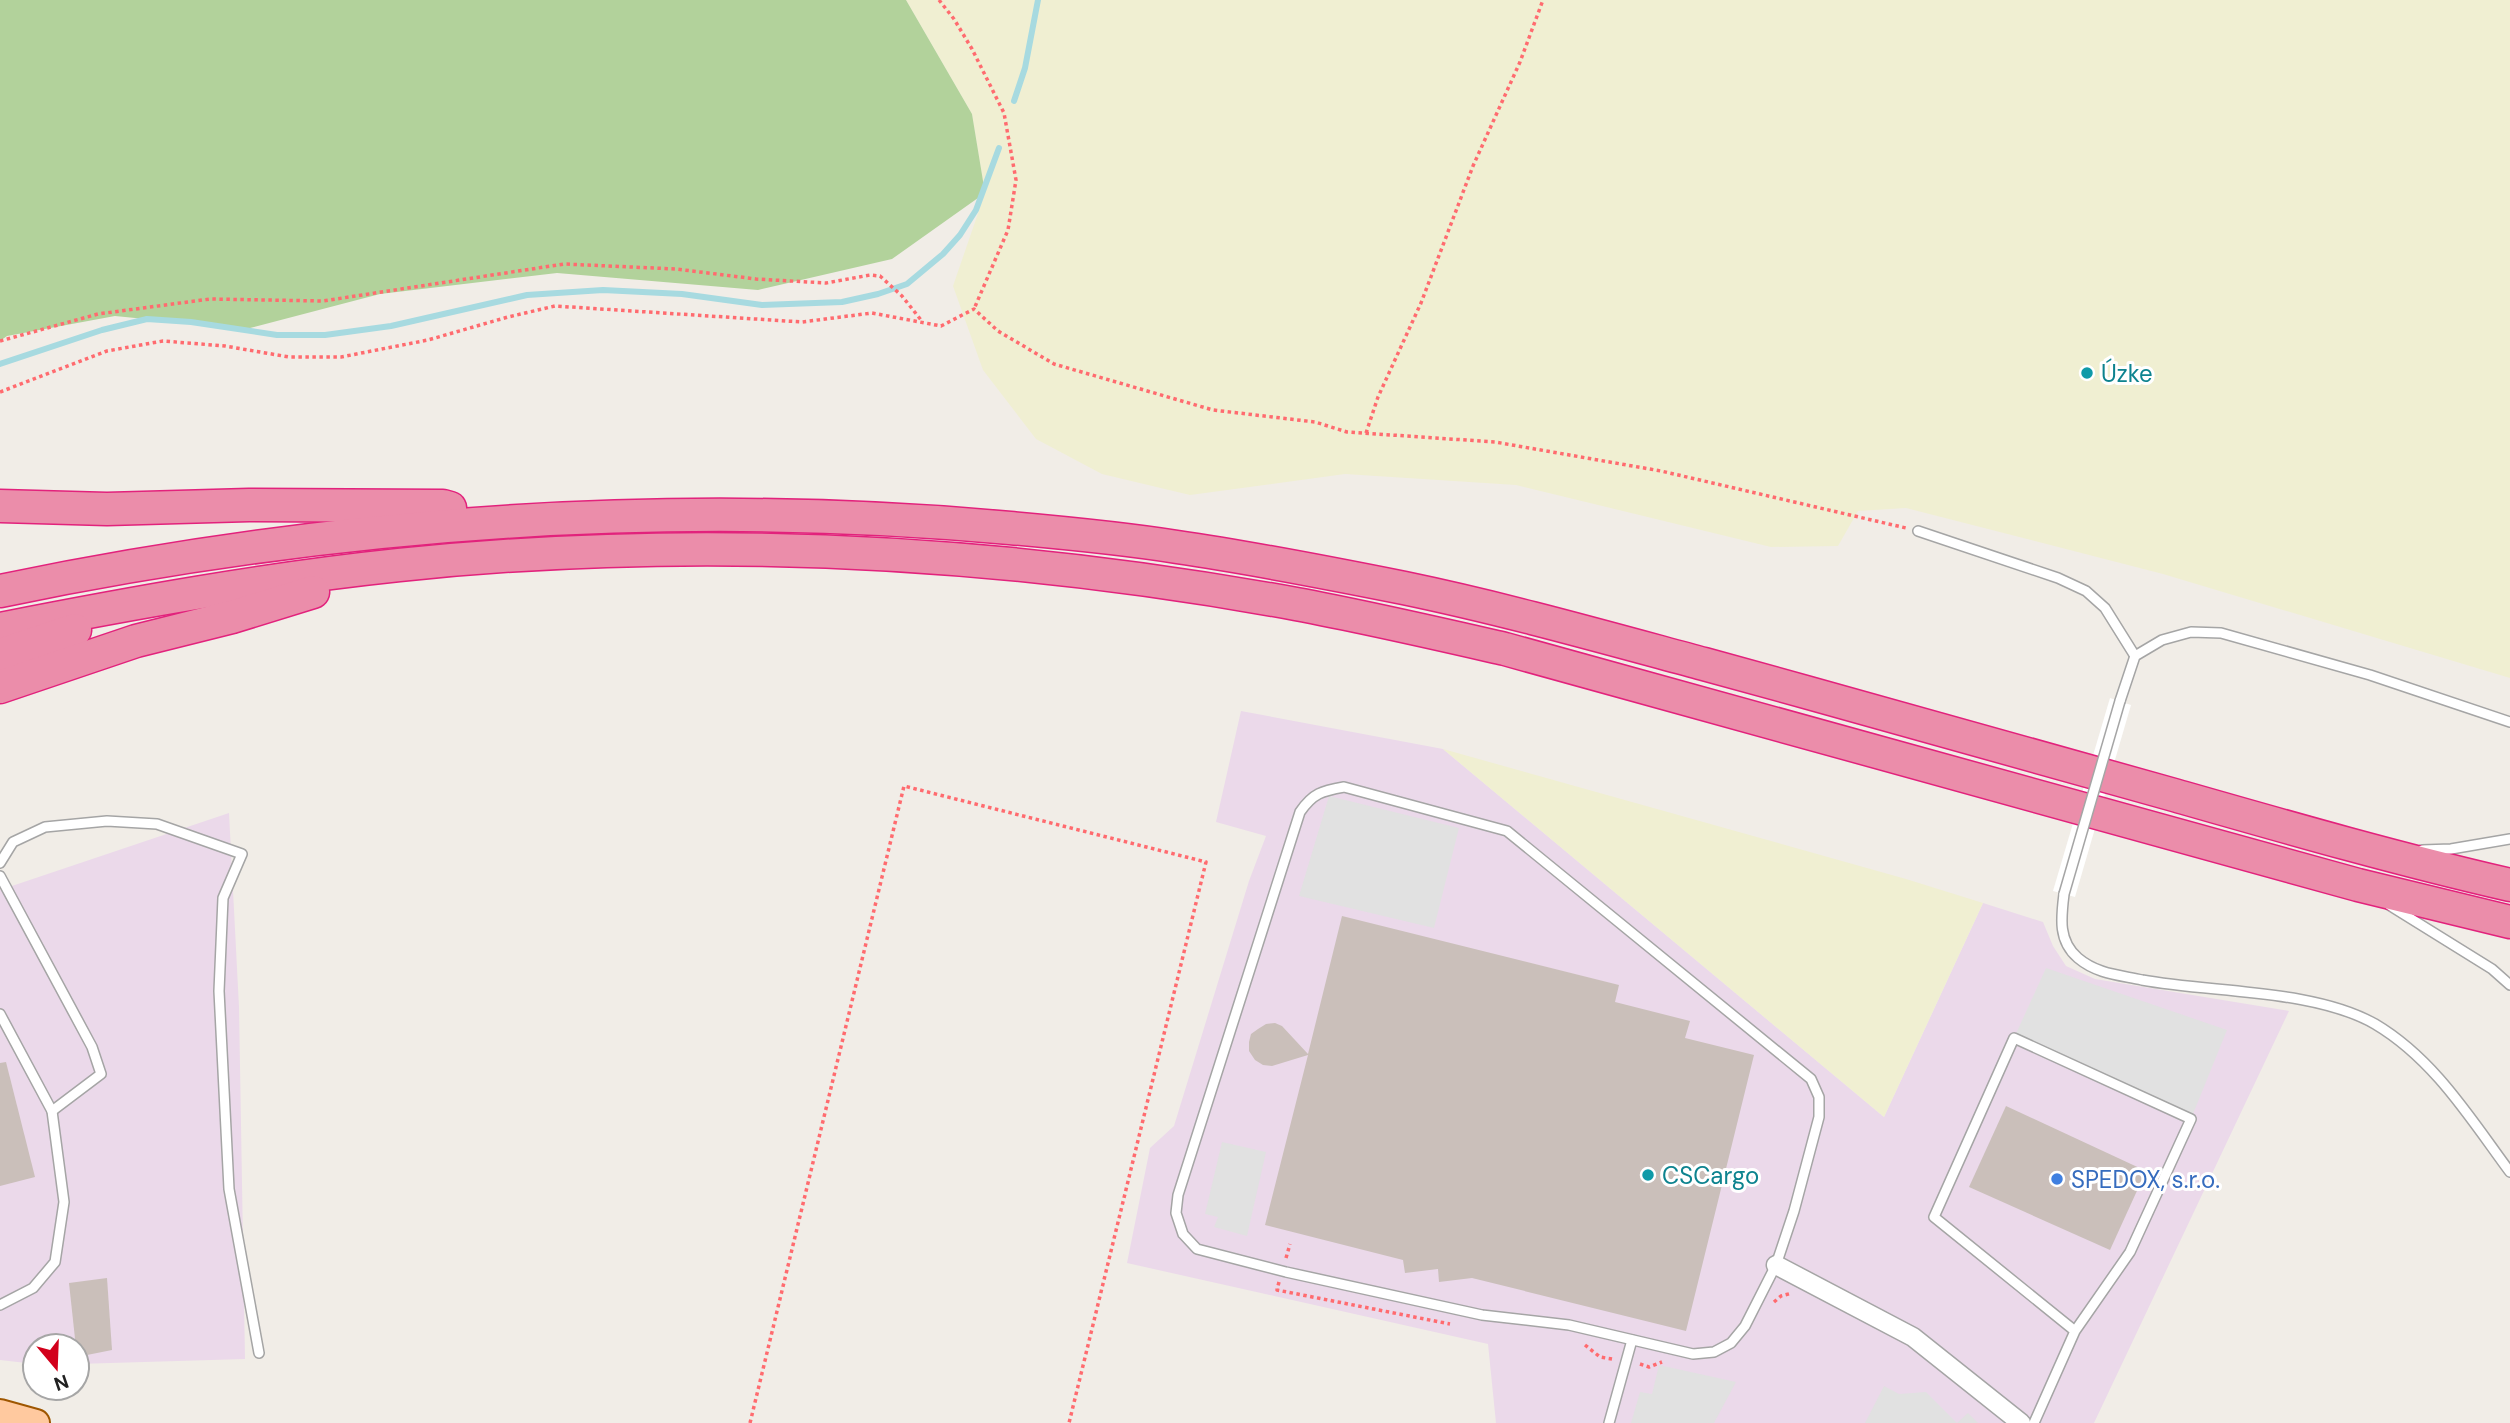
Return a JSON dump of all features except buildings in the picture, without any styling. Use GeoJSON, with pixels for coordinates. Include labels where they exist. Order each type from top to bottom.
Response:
{"type":"FeatureCollection","features":[{"type":"Feature","properties":{"kind":"highway"},"geometry":{"type":"LineString","coordinates":[[2,506],[107,509],[249,505],[443,506],[495,521]]}},
{"type":"Feature","properties":{"kind":"highway"},"geometry":{"type":"LineString","coordinates":[[0,591],[243,548],[365,532],[495,521],[627,515],[825,516],[943,522],[1083,535],[1177,547],[1407,589],[1570,628],[2374,850],[2510,885]]}},
{"type":"Feature","properties":{"kind":"highway"},"geometry":{"type":"LineString","coordinates":[[0,629],[151,599],[399,565],[542,554],[643,551],[855,553],[1075,571],[1207,589],[1392,622],[1505,649],[2358,886],[2510,922]]}},
{"type":"Feature","properties":{"kind":"highway"},"geometry":{"type":"LineString","coordinates":[[0,687],[136,641],[232,617],[399,565]]}},
{"type":"Feature","properties":{"kind":"highway"},"geometry":{"type":"LineString","coordinates":[[0,655],[54,638],[151,599]]}},
{"type":"Feature","properties":{"kind":"main road"},"geometry":{"type":"LineString","coordinates":[[0,1413],[36,1423]]}},
{"type":"Feature","properties":{"kind":"street"},"geometry":{"type":"LineString","coordinates":[[1776,1265],[1913,1337],[2021,1423]]}},
{"type":"Feature","properties":{"kind":"lane"},"geometry":{"type":"LineString","coordinates":[[1919,531],[2058,578],[2086,591],[2105,608],[2135,656]]}},
{"type":"Feature","properties":{"kind":"lane"},"geometry":{"type":"LineString","coordinates":[[2510,722],[2370,675],[2221,633],[2190,632],[2162,640],[2135,656],[2064,894],[2061,922],[2066,942],[2076,957],[2097,971],[2173,985],[2299,999],[2336,1008],[2374,1023],[2410,1048],[2437,1074],[2510,1172]]}},
{"type":"Feature","properties":{"kind":"lane"},"geometry":{"type":"LineString","coordinates":[[1344,788],[1507,831],[1811,1079],[1819,1097],[1819,1117],[1794,1211],[1776,1265],[1745,1326],[1731,1343],[1714,1352],[1693,1354],[1632,1340],[1569,1325],[1482,1315],[1286,1272],[1197,1249],[1184,1234],[1176,1213],[1178,1195],[1283,861],[1300,812],[1310,798],[1324,790],[1344,788]]}},
{"type":"Feature","properties":{"kind":"lane"},"geometry":{"type":"LineString","coordinates":[[0,863],[13,842],[46,827],[107,821],[157,824],[242,855],[223,898],[219,991],[229,1189],[259,1353]]}},
{"type":"Feature","properties":{"kind":"lane"},"geometry":{"type":"LineString","coordinates":[[2374,850],[2451,849],[2510,839]]}},
{"type":"Feature","properties":{"kind":"lane"},"geometry":{"type":"LineString","coordinates":[[0,876],[92,1048],[101,1074],[52,1111]]}},
{"type":"Feature","properties":{"kind":"lane"},"geometry":{"type":"LineString","coordinates":[[2358,886],[2492,969],[2510,985]]}},
{"type":"Feature","properties":{"kind":"lane"},"geometry":{"type":"LineString","coordinates":[[0,1014],[52,1111],[64,1202],[55,1262],[33,1288],[0,1304]]}},
{"type":"Feature","properties":{"kind":"lane"},"geometry":{"type":"LineString","coordinates":[[2034,1423],[2075,1331],[2130,1252],[2191,1119],[2014,1038],[1934,1217],[2075,1331]]}},
{"type":"Feature","properties":{"kind":"lane"},"geometry":{"type":"LineString","coordinates":[[1609,1423],[1632,1340]]}},
{"type":"Feature","properties":{"kind":"path"},"geometry":{"type":"LineString","coordinates":[[0,392],[107,351],[163,341],[225,346],[289,357],[341,357],[428,340],[555,306],[802,322],[872,313],[942,326],[974,309],[1008,230],[1016,180],[1004,113],[972,49],[939,0]]}},
{"type":"Feature","properties":{"kind":"path"},"geometry":{"type":"LineString","coordinates":[[1366,433],[1378,397],[1421,303],[1473,166],[1520,62],[1543,0]]}},
{"type":"Feature","properties":{"kind":"path"},"geometry":{"type":"LineString","coordinates":[[0,341],[98,314],[210,299],[323,301],[565,264],[676,269],[757,279],[826,283],[870,275],[880,276],[922,321]]}},
{"type":"Feature","properties":{"kind":"path"},"geometry":{"type":"LineString","coordinates":[[974,309],[998,331],[1054,364],[1213,410],[1315,422],[1347,432],[1495,442],[1661,471],[1919,531]]}},
{"type":"Feature","properties":{"kind":"path"},"geometry":{"type":"LineString","coordinates":[[750,1423],[904,786],[1206,862],[1069,1423]]}},
{"type":"Feature","properties":{"kind":"shaded area"},"geometry":{"type":"Polygon","coordinates":[[[1241,711],[1443,749],[1884,1117],[1983,903],[2043,922],[2053,946],[2066,966],[2095,979],[2289,1011],[2094,1423],[1496,1423],[1488,1344],[1127,1263],[1150,1148],[1174,1126],[1249,881],[1266,836],[1216,822],[1241,711]]]}},
{"type":"Feature","properties":{"kind":"shaded area"},"geometry":{"type":"Polygon","coordinates":[[[1329,796],[1459,828],[1434,928],[1299,896],[1329,796]]]}},
{"type":"Feature","properties":{"kind":"shaded area"},"geometry":{"type":"Polygon","coordinates":[[[229,813],[239,1007],[245,1359],[91,1364],[91,1332],[21,1332],[21,1362],[0,1360],[0,890],[229,813]]]}},
{"type":"Feature","properties":{"kind":"shaded area"},"geometry":{"type":"Polygon","coordinates":[[[2046,968],[2227,1030],[2191,1119],[2014,1038],[2046,968]]]}},
{"type":"Feature","properties":{"kind":"shaded area"},"geometry":{"type":"Polygon","coordinates":[[[1222,1142],[1266,1152],[1247,1236],[1214,1227],[1218,1217],[1205,1214],[1222,1142]]]}},
{"type":"Feature","properties":{"kind":"shaded area"},"geometry":{"type":"Polygon","coordinates":[[[1659,1365],[1736,1382],[1714,1423],[1631,1423],[1640,1392],[1652,1394],[1659,1365]]]}},
{"type":"Feature","properties":{"kind":"shaded area"},"geometry":{"type":"Polygon","coordinates":[[[1884,1386],[1899,1394],[1926,1392],[1957,1423],[1865,1423],[1884,1386]]]}},
{"type":"Feature","properties":{"kind":"shaded area"},"geometry":{"type":"Polygon","coordinates":[[[1968,1413],[1978,1423],[1957,1423],[1968,1413]]]}},
{"type":"Feature","properties":{"kind":"green space"},"geometry":{"type":"Polygon","coordinates":[[[0,0],[906,0],[972,114],[985,193],[892,259],[758,290],[557,273],[380,294],[246,329],[115,316],[7,336],[0,341],[0,0]]]}},
{"type":"Feature","properties":{"kind":"green space"},"geometry":{"type":"Polygon","coordinates":[[[906,0],[2510,0],[2510,678],[2163,574],[1906,508],[1858,511],[1838,546],[1771,547],[1516,485],[1345,474],[1190,495],[1102,474],[1036,439],[983,370],[953,286],[985,193],[972,114],[906,0]]]}},
{"type":"Feature","properties":{"kind":"green space"},"geometry":{"type":"Polygon","coordinates":[[[1443,749],[1983,903],[1884,1117],[1443,749]]]}},
{"type":"Feature","properties":{"kind":"pier"},"geometry":{"type":"Polygon","coordinates":[[[2110,698],[2131,705],[2075,897],[2053,891],[2110,698]]]}},
{"type":"Feature","properties":{"kind":"waterway"},"geometry":{"type":"LineString","coordinates":[[1014,101],[1025,68],[1038,0]]}},
{"type":"Feature","properties":{"kind":"waterway"},"geometry":{"type":"LineString","coordinates":[[0,364],[102,330],[147,319],[191,322],[277,335],[325,335],[391,326],[527,295],[603,290],[682,294],[762,305],[842,302],[907,284],[943,254],[960,235],[976,210],[999,148]]}},
{"type":"Feature","properties":{"kind":"place","name":"Úzke"},"geometry":{"type":"Point","coordinates":[2087,373]}},
{"type":"Feature","properties":{"kind":"place","name":"CSCargo"},"geometry":{"type":"Point","coordinates":[1648,1175]}},
{"type":"Feature","properties":{"kind":"place","name":"SPEDOX, s.r.o."},"geometry":{"type":"Point","coordinates":[2057,1179]}}]}
